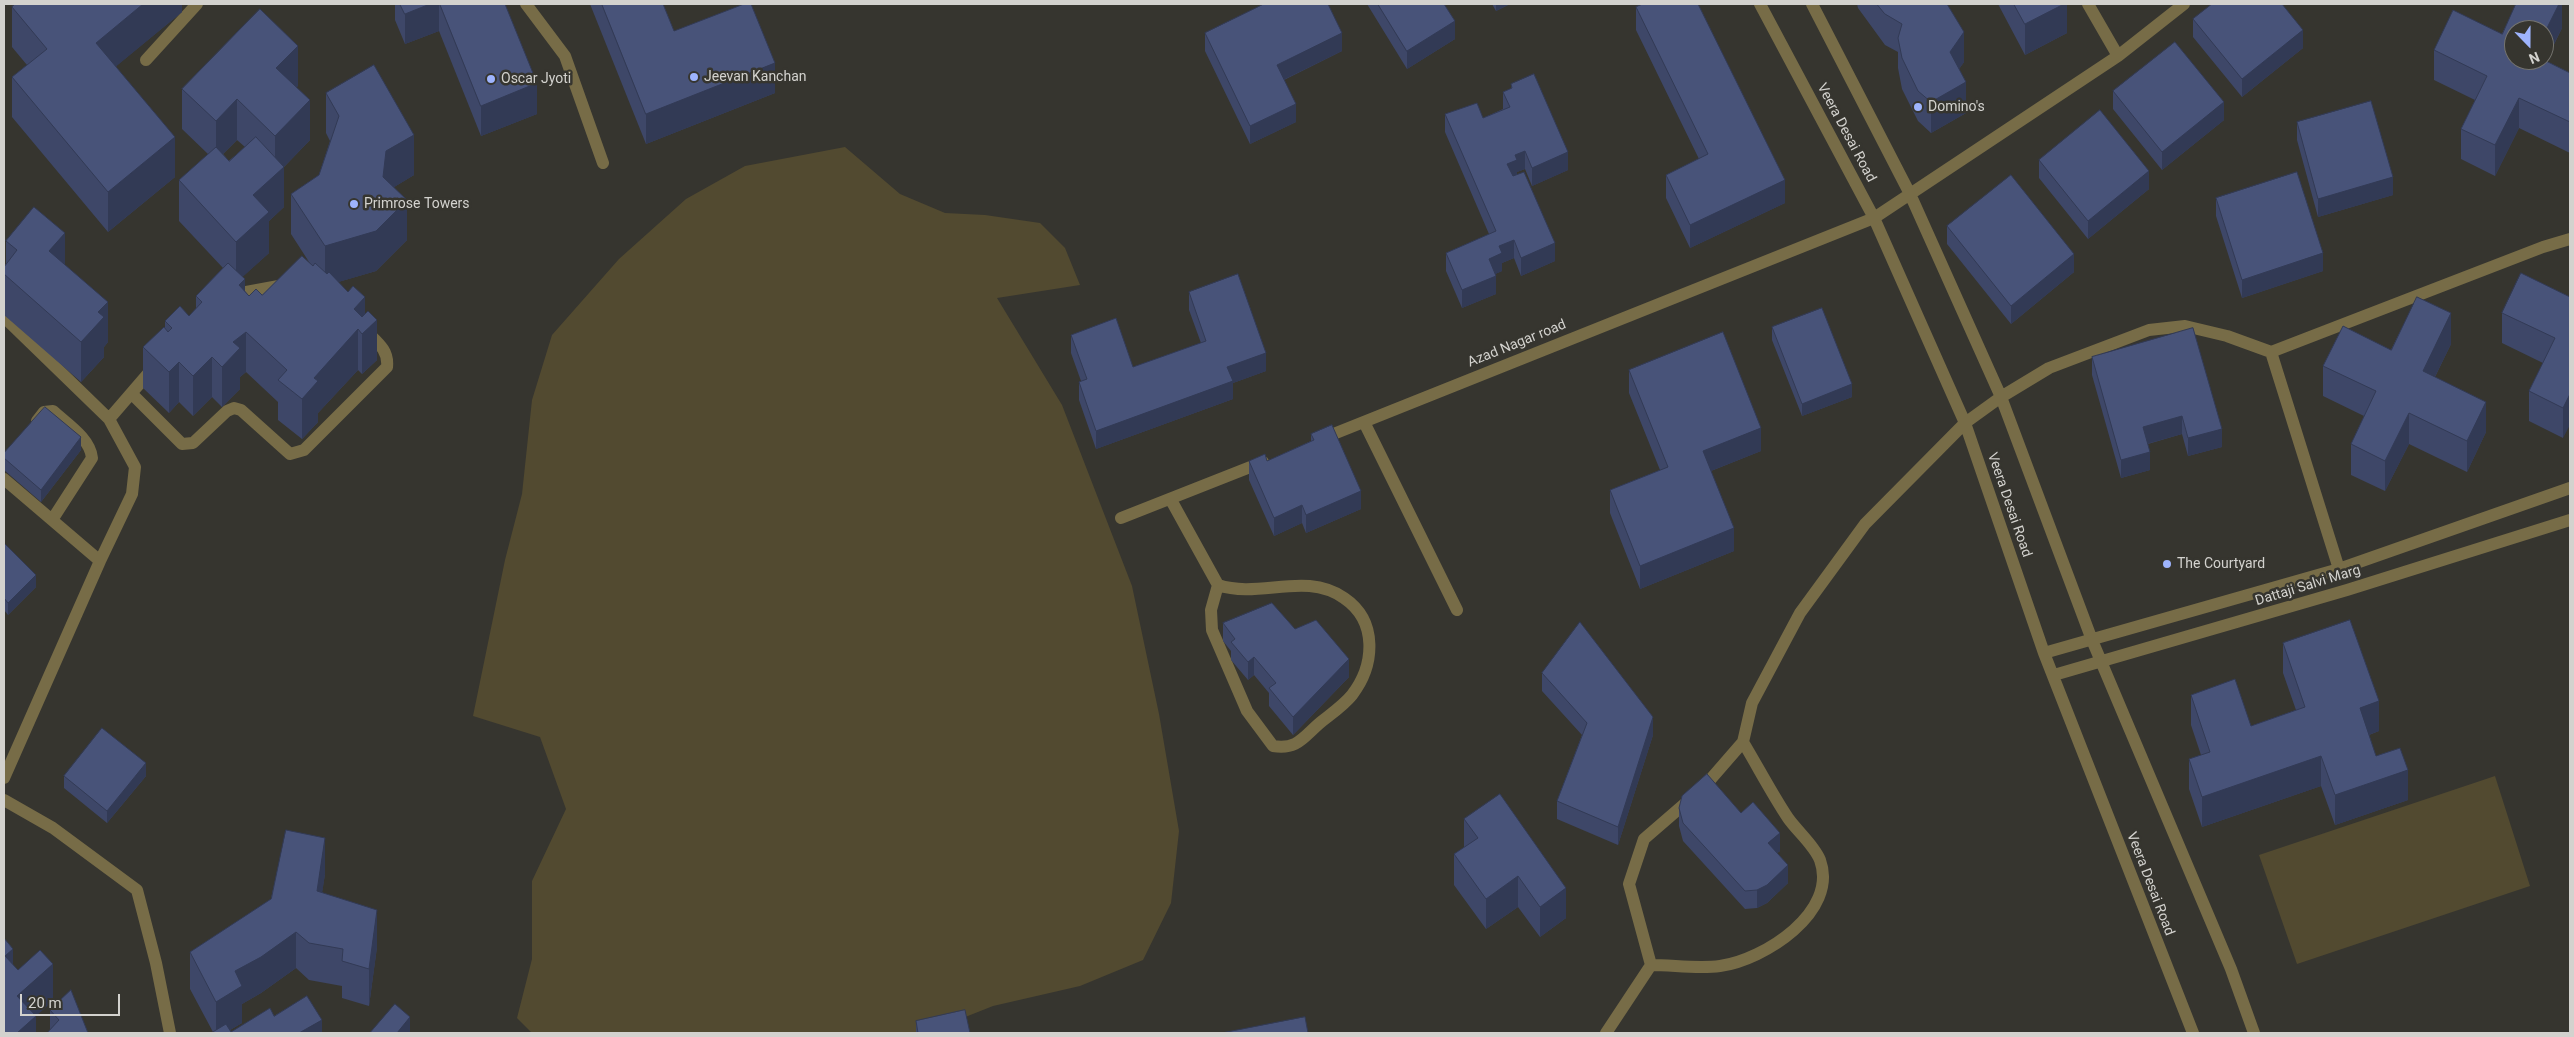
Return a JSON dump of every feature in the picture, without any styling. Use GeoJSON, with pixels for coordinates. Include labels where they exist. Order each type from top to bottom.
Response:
{"type":"FeatureCollection","features":[{"type":"Feature","properties":{"kind":"street"},"geometry":{"type":"LineString","coordinates":[[146,60],[197,4]]}},
{"type":"Feature","properties":{"kind":"street"},"geometry":{"type":"LineString","coordinates":[[526,4],[565,56],[603,163]]}},
{"type":"Feature","properties":{"kind":"street","name":"Veera Desai Road"},"geometry":{"type":"LineString","coordinates":[[1760,4],[1874,218],[1965,423],[2044,653],[2192,1033]]}},
{"type":"Feature","properties":{"kind":"street"},"geometry":{"type":"LineString","coordinates":[[1812,4],[1910,194],[2001,397],[2092,640],[2231,970],[2254,1033]]}},
{"type":"Feature","properties":{"kind":"street"},"geometry":{"type":"LineString","coordinates":[[2088,4],[2118,56]]}},
{"type":"Feature","properties":{"kind":"street","name":"Azad Nagar road"},"geometry":{"type":"LineString","coordinates":[[1309,444],[1874,218],[2118,56],[2184,4]]}},
{"type":"Feature","properties":{"kind":"street"},"geometry":{"type":"LineString","coordinates":[[1606,1033],[1651,965],[1629,884],[1644,839],[1703,788],[1743,742],[1752,703],[1800,613],[1865,524],[1965,423],[2001,397],[2049,368],[2149,330],[2185,326],[2227,336],[2271,352],[2543,247],[2570,239]]}},
{"type":"Feature","properties":{"kind":"street"},"geometry":{"type":"LineString","coordinates":[[221,299],[294,284]]}},
{"type":"Feature","properties":{"kind":"street"},"geometry":{"type":"LineString","coordinates":[[4,317],[109,419],[135,467],[132,494],[100,561],[4,778]]}},
{"type":"Feature","properties":{"kind":"street"},"geometry":{"type":"LineString","coordinates":[[132,394],[182,444],[193,443],[227,411],[234,408],[241,410],[290,454],[304,450],[388,367],[388,357],[384,349],[357,322]]}},
{"type":"Feature","properties":{"kind":"street"},"geometry":{"type":"LineString","coordinates":[[2271,352],[2339,569]]}},
{"type":"Feature","properties":{"kind":"street"},"geometry":{"type":"LineString","coordinates":[[109,419],[132,394],[162,356]]}},
{"type":"Feature","properties":{"kind":"street"},"geometry":{"type":"LineString","coordinates":[[27,433],[44,412],[53,411],[87,443],[91,451],[92,458],[52,520]]}},
{"type":"Feature","properties":{"kind":"street"},"geometry":{"type":"LineString","coordinates":[[1364,422],[1457,610]]}},
{"type":"Feature","properties":{"kind":"street"},"geometry":{"type":"LineString","coordinates":[[1121,518],[1272,459]]}},
{"type":"Feature","properties":{"kind":"street"},"geometry":{"type":"LineString","coordinates":[[4,478],[100,561]]}},
{"type":"Feature","properties":{"kind":"street","name":"Dattaji Salvi Marg"},"geometry":{"type":"LineString","coordinates":[[2044,653],[2339,569],[2570,488]]}},
{"type":"Feature","properties":{"kind":"street"},"geometry":{"type":"LineString","coordinates":[[1171,500],[1218,585],[1233,590],[1306,584],[1328,588],[1346,599],[1361,615],[1371,639],[1369,661],[1364,678],[1351,697],[1298,744],[1286,748],[1273,746],[1247,711],[1212,630],[1210,610],[1218,585]]}},
{"type":"Feature","properties":{"kind":"street","name":"Dattaji Salvi Marg"},"geometry":{"type":"LineString","coordinates":[[2054,675],[2102,663],[2570,520]]}},
{"type":"Feature","properties":{"kind":"street"},"geometry":{"type":"LineString","coordinates":[[1651,965],[1720,966],[1757,955],[1790,934],[1814,907],[1823,891],[1824,874],[1820,858],[1788,818],[1743,742]]}},
{"type":"Feature","properties":{"kind":"street"},"geometry":{"type":"LineString","coordinates":[[4,800],[53,828],[136,890],[156,963],[170,1033]]}},
{"type":"Feature","properties":{"kind":"shaded area"},"geometry":{"type":"Polygon","coordinates":[[[845,147],[900,194],[945,213],[985,215],[1040,223],[1065,248],[1080,285],[997,298],[1062,405],[1132,586],[1159,714],[1179,831],[1171,903],[1143,960],[1080,986],[993,1006],[925,1033],[532,1033],[517,1018],[532,959],[532,881],[566,809],[540,737],[473,716],[505,560],[522,494],[532,400],[552,335],[619,259],[686,199],[745,166],[845,147]]]}},
{"type":"Feature","properties":{"kind":"shaded area"},"geometry":{"type":"Polygon","coordinates":[[[2495,776],[2530,886],[2297,964],[2259,855],[2495,776]]]}},
{"type":"Feature","properties":{"kind":"building"},"geometry":{"type":"Polygon","coordinates":[[[15,4],[143,4],[96,43],[175,137],[108,192],[12,77],[47,49],[12,7],[15,4]]]}},
{"type":"Feature","properties":{"kind":"building"},"geometry":{"type":"Polygon","coordinates":[[[400,4],[430,4],[405,14],[400,4]]]}},
{"type":"Feature","properties":{"kind":"building"},"geometry":{"type":"Polygon","coordinates":[[[440,4],[505,4],[537,83],[481,106],[440,4]]]}},
{"type":"Feature","properties":{"kind":"building","name":"Jeevan Kanchan"},"geometry":{"type":"Polygon","coordinates":[[[602,4],[663,4],[674,31],[744,4],[751,4],[775,63],[646,114],[602,4]]]}},
{"type":"Feature","properties":{"kind":"building"},"geometry":{"type":"Polygon","coordinates":[[[1264,4],[1328,4],[1342,33],[1277,65],[1296,104],[1250,126],[1205,33],[1264,4]]]}},
{"type":"Feature","properties":{"kind":"building"},"geometry":{"type":"Polygon","coordinates":[[[1378,4],[1444,4],[1455,21],[1407,51],[1378,4]]]}},
{"type":"Feature","properties":{"kind":"building"},"geometry":{"type":"Polygon","coordinates":[[[1643,4],[1698,4],[1785,180],[1690,225],[1666,175],[1708,154],[1636,7],[1643,4]]]}},
{"type":"Feature","properties":{"kind":"building"},"geometry":{"type":"Polygon","coordinates":[[[1877,4],[1947,4],[1964,32],[1950,52],[1966,82],[1931,102],[1918,91],[1902,58],[1898,38],[1902,24],[1885,14],[1877,4]]]}},
{"type":"Feature","properties":{"kind":"building"},"geometry":{"type":"Polygon","coordinates":[[[2014,4],[2064,4],[2025,24],[2014,4]]]}},
{"type":"Feature","properties":{"kind":"building"},"geometry":{"type":"Polygon","coordinates":[[[2212,4],[2282,4],[2303,30],[2242,79],[2193,19],[2212,4]]]}},
{"type":"Feature","properties":{"kind":"building"},"geometry":{"type":"Polygon","coordinates":[[[2516,4],[2559,4],[2551,20],[2509,20],[2516,4]]]}},
{"type":"Feature","properties":{"kind":"building"},"geometry":{"type":"Polygon","coordinates":[[[260,9],[298,46],[276,68],[310,100],[275,136],[237,99],[216,121],[182,89],[260,9]]]}},
{"type":"Feature","properties":{"kind":"building"},"geometry":{"type":"Polygon","coordinates":[[[2453,10],[2502,34],[2504,30],[2504,70],[2554,70],[2554,65],[2570,73],[2570,122],[2519,98],[2495,145],[2461,129],[2487,76],[2434,50],[2453,10]]]}},
{"type":"Feature","properties":{"kind":"building"},"geometry":{"type":"Polygon","coordinates":[[[2175,42],[2224,102],[2162,152],[2113,91],[2175,42]]]}},
{"type":"Feature","properties":{"kind":"building","name":"Primrose Towers"},"geometry":{"type":"Polygon","coordinates":[[[374,65],[414,135],[386,151],[383,177],[407,200],[376,231],[325,246],[291,194],[319,175],[339,116],[326,93],[374,65]]]}},
{"type":"Feature","properties":{"kind":"building"},"geometry":{"type":"Polygon","coordinates":[[[1534,74],[1568,152],[1532,168],[1525,151],[1515,155],[1517,160],[1507,164],[1513,176],[1524,172],[1555,243],[1521,258],[1514,240],[1499,246],[1502,253],[1489,259],[1496,276],[1462,290],[1446,253],[1496,231],[1445,114],[1477,103],[1483,118],[1510,107],[1503,92],[1512,88],[1511,84],[1534,74]]]}},
{"type":"Feature","properties":{"kind":"building"},"geometry":{"type":"Polygon","coordinates":[[[2371,101],[2393,177],[2318,199],[2297,122],[2371,101]]]}},
{"type":"Feature","properties":{"kind":"building"},"geometry":{"type":"Polygon","coordinates":[[[2100,110],[2149,171],[2088,221],[2039,160],[2100,110]]]}},
{"type":"Feature","properties":{"kind":"building"},"geometry":{"type":"Polygon","coordinates":[[[256,137],[284,167],[253,195],[269,212],[236,242],[179,180],[216,147],[229,161],[256,137]]]}},
{"type":"Feature","properties":{"kind":"building"},"geometry":{"type":"Polygon","coordinates":[[[2297,172],[2323,253],[2242,280],[2216,198],[2297,172]]]}},
{"type":"Feature","properties":{"kind":"building"},"geometry":{"type":"Polygon","coordinates":[[[2011,175],[2074,254],[2011,306],[1947,226],[2011,175]]]}},
{"type":"Feature","properties":{"kind":"building"},"geometry":{"type":"Polygon","coordinates":[[[34,207],[65,233],[49,251],[108,302],[98,312],[104,317],[81,342],[4,274],[4,267],[17,250],[6,241],[34,207]]]}},
{"type":"Feature","properties":{"kind":"building"},"geometry":{"type":"Polygon","coordinates":[[[302,256],[313,266],[315,263],[327,274],[329,272],[348,292],[353,286],[365,297],[354,309],[362,317],[368,311],[377,320],[362,334],[358,329],[314,378],[318,381],[302,399],[278,380],[287,370],[246,332],[233,342],[240,348],[222,367],[212,357],[193,376],[179,362],[169,372],[143,347],[164,327],[168,332],[172,328],[165,321],[180,306],[189,316],[202,302],[196,296],[228,263],[245,279],[239,285],[249,296],[256,289],[262,295],[302,256]]]}},
{"type":"Feature","properties":{"kind":"building"},"geometry":{"type":"Polygon","coordinates":[[[2521,273],[2570,297],[2570,394],[2563,408],[2529,391],[2555,338],[2502,313],[2521,273]]]}},
{"type":"Feature","properties":{"kind":"building"},"geometry":{"type":"Polygon","coordinates":[[[1238,274],[1266,353],[1227,367],[1233,381],[1096,431],[1079,382],[1087,379],[1071,335],[1116,318],[1133,367],[1206,341],[1189,292],[1238,274]]]}},
{"type":"Feature","properties":{"kind":"building"},"geometry":{"type":"Polygon","coordinates":[[[2417,297],[2451,313],[2423,371],[2486,402],[2467,441],[2409,413],[2385,461],[2351,444],[2376,391],[2323,366],[2343,326],[2391,350],[2417,297]]]}},
{"type":"Feature","properties":{"kind":"building"},"geometry":{"type":"Polygon","coordinates":[[[1822,308],[1852,384],[1802,404],[1772,327],[1822,308]]]}},
{"type":"Feature","properties":{"kind":"building"},"geometry":{"type":"Polygon","coordinates":[[[2193,328],[2222,429],[2188,438],[2182,416],[2143,427],[2150,452],[2121,460],[2092,357],[2193,328]]]}},
{"type":"Feature","properties":{"kind":"building"},"geometry":{"type":"Polygon","coordinates":[[[1723,332],[1761,428],[1703,451],[1734,528],[1640,566],[1610,490],[1668,467],[1629,370],[1723,332]]]}},
{"type":"Feature","properties":{"kind":"building"},"geometry":{"type":"Polygon","coordinates":[[[45,407],[81,437],[41,490],[4,458],[4,453],[45,407]]]}},
{"type":"Feature","properties":{"kind":"building"},"geometry":{"type":"Polygon","coordinates":[[[1332,425],[1361,491],[1306,515],[1302,505],[1274,518],[1249,461],[1265,454],[1267,461],[1314,440],[1311,434],[1332,425]]]}},
{"type":"Feature","properties":{"kind":"building"},"geometry":{"type":"Polygon","coordinates":[[[4,543],[36,575],[8,603],[4,598],[4,543]]]}},
{"type":"Feature","properties":{"kind":"building"},"geometry":{"type":"Polygon","coordinates":[[[1272,603],[1295,629],[1316,620],[1349,659],[1293,717],[1269,688],[1276,683],[1254,657],[1248,662],[1231,642],[1235,639],[1223,623],[1272,603]]]}},
{"type":"Feature","properties":{"kind":"building"},"geometry":{"type":"Polygon","coordinates":[[[2350,620],[2379,701],[2360,708],[2376,756],[2400,748],[2408,770],[2335,795],[2321,756],[2202,797],[2189,759],[2210,752],[2191,695],[2235,679],[2251,726],[2305,707],[2283,643],[2350,620]]]}},
{"type":"Feature","properties":{"kind":"building"},"geometry":{"type":"Polygon","coordinates":[[[1580,622],[1653,717],[1618,827],[1557,801],[1587,723],[1542,673],[1580,622]]]}},
{"type":"Feature","properties":{"kind":"building"},"geometry":{"type":"Polygon","coordinates":[[[102,728],[146,763],[107,811],[64,776],[102,728]]]}},
{"type":"Feature","properties":{"kind":"building"},"geometry":{"type":"Polygon","coordinates":[[[1707,774],[1741,813],[1753,802],[1780,833],[1768,843],[1788,865],[1767,885],[1757,890],[1745,891],[1683,823],[1679,808],[1682,796],[1707,774]]]}},
{"type":"Feature","properties":{"kind":"building"},"geometry":{"type":"Polygon","coordinates":[[[1500,794],[1566,888],[1540,907],[1518,876],[1486,899],[1454,854],[1478,838],[1464,819],[1500,794]]]}},
{"type":"Feature","properties":{"kind":"building"},"geometry":{"type":"Polygon","coordinates":[[[286,830],[325,838],[317,891],[377,910],[369,969],[342,961],[343,949],[309,943],[296,932],[261,957],[235,971],[242,986],[216,1002],[190,952],[271,899],[286,830]]]}},
{"type":"Feature","properties":{"kind":"building"},"geometry":{"type":"Polygon","coordinates":[[[4,938],[13,949],[5,956],[18,970],[40,950],[53,964],[17,996],[36,1016],[17,1033],[4,1033],[4,938]]]}},
{"type":"Feature","properties":{"kind":"building"},"geometry":{"type":"Polygon","coordinates":[[[71,990],[88,1033],[47,1033],[59,1020],[50,1010],[71,990]]]}},
{"type":"Feature","properties":{"kind":"building"},"geometry":{"type":"Polygon","coordinates":[[[307,996],[322,1020],[299,1033],[211,1033],[226,1024],[231,1032],[270,1008],[274,1016],[307,996]]]}},
{"type":"Feature","properties":{"kind":"building"},"geometry":{"type":"Polygon","coordinates":[[[395,1004],[410,1017],[397,1033],[370,1033],[395,1004]]]}},
{"type":"Feature","properties":{"kind":"building"},"geometry":{"type":"Polygon","coordinates":[[[965,1010],[970,1033],[918,1033],[916,1021],[965,1010]]]}},
{"type":"Feature","properties":{"kind":"building"},"geometry":{"type":"Polygon","coordinates":[[[1305,1017],[1308,1033],[1222,1033],[1305,1017]]]}},
{"type":"Feature","properties":{"kind":"place","name":"Jeevan Kanchan"},"geometry":{"type":"Point","coordinates":[694,77]}},
{"type":"Feature","properties":{"kind":"place","name":"Oscar Jyoti"},"geometry":{"type":"Point","coordinates":[491,79]}},
{"type":"Feature","properties":{"kind":"place","name":"Domino's"},"geometry":{"type":"Point","coordinates":[1918,107]}},
{"type":"Feature","properties":{"kind":"place","name":"Primrose Towers"},"geometry":{"type":"Point","coordinates":[354,204]}},
{"type":"Feature","properties":{"kind":"place","name":"The Courtyard"},"geometry":{"type":"Point","coordinates":[2167,564]}}]}
